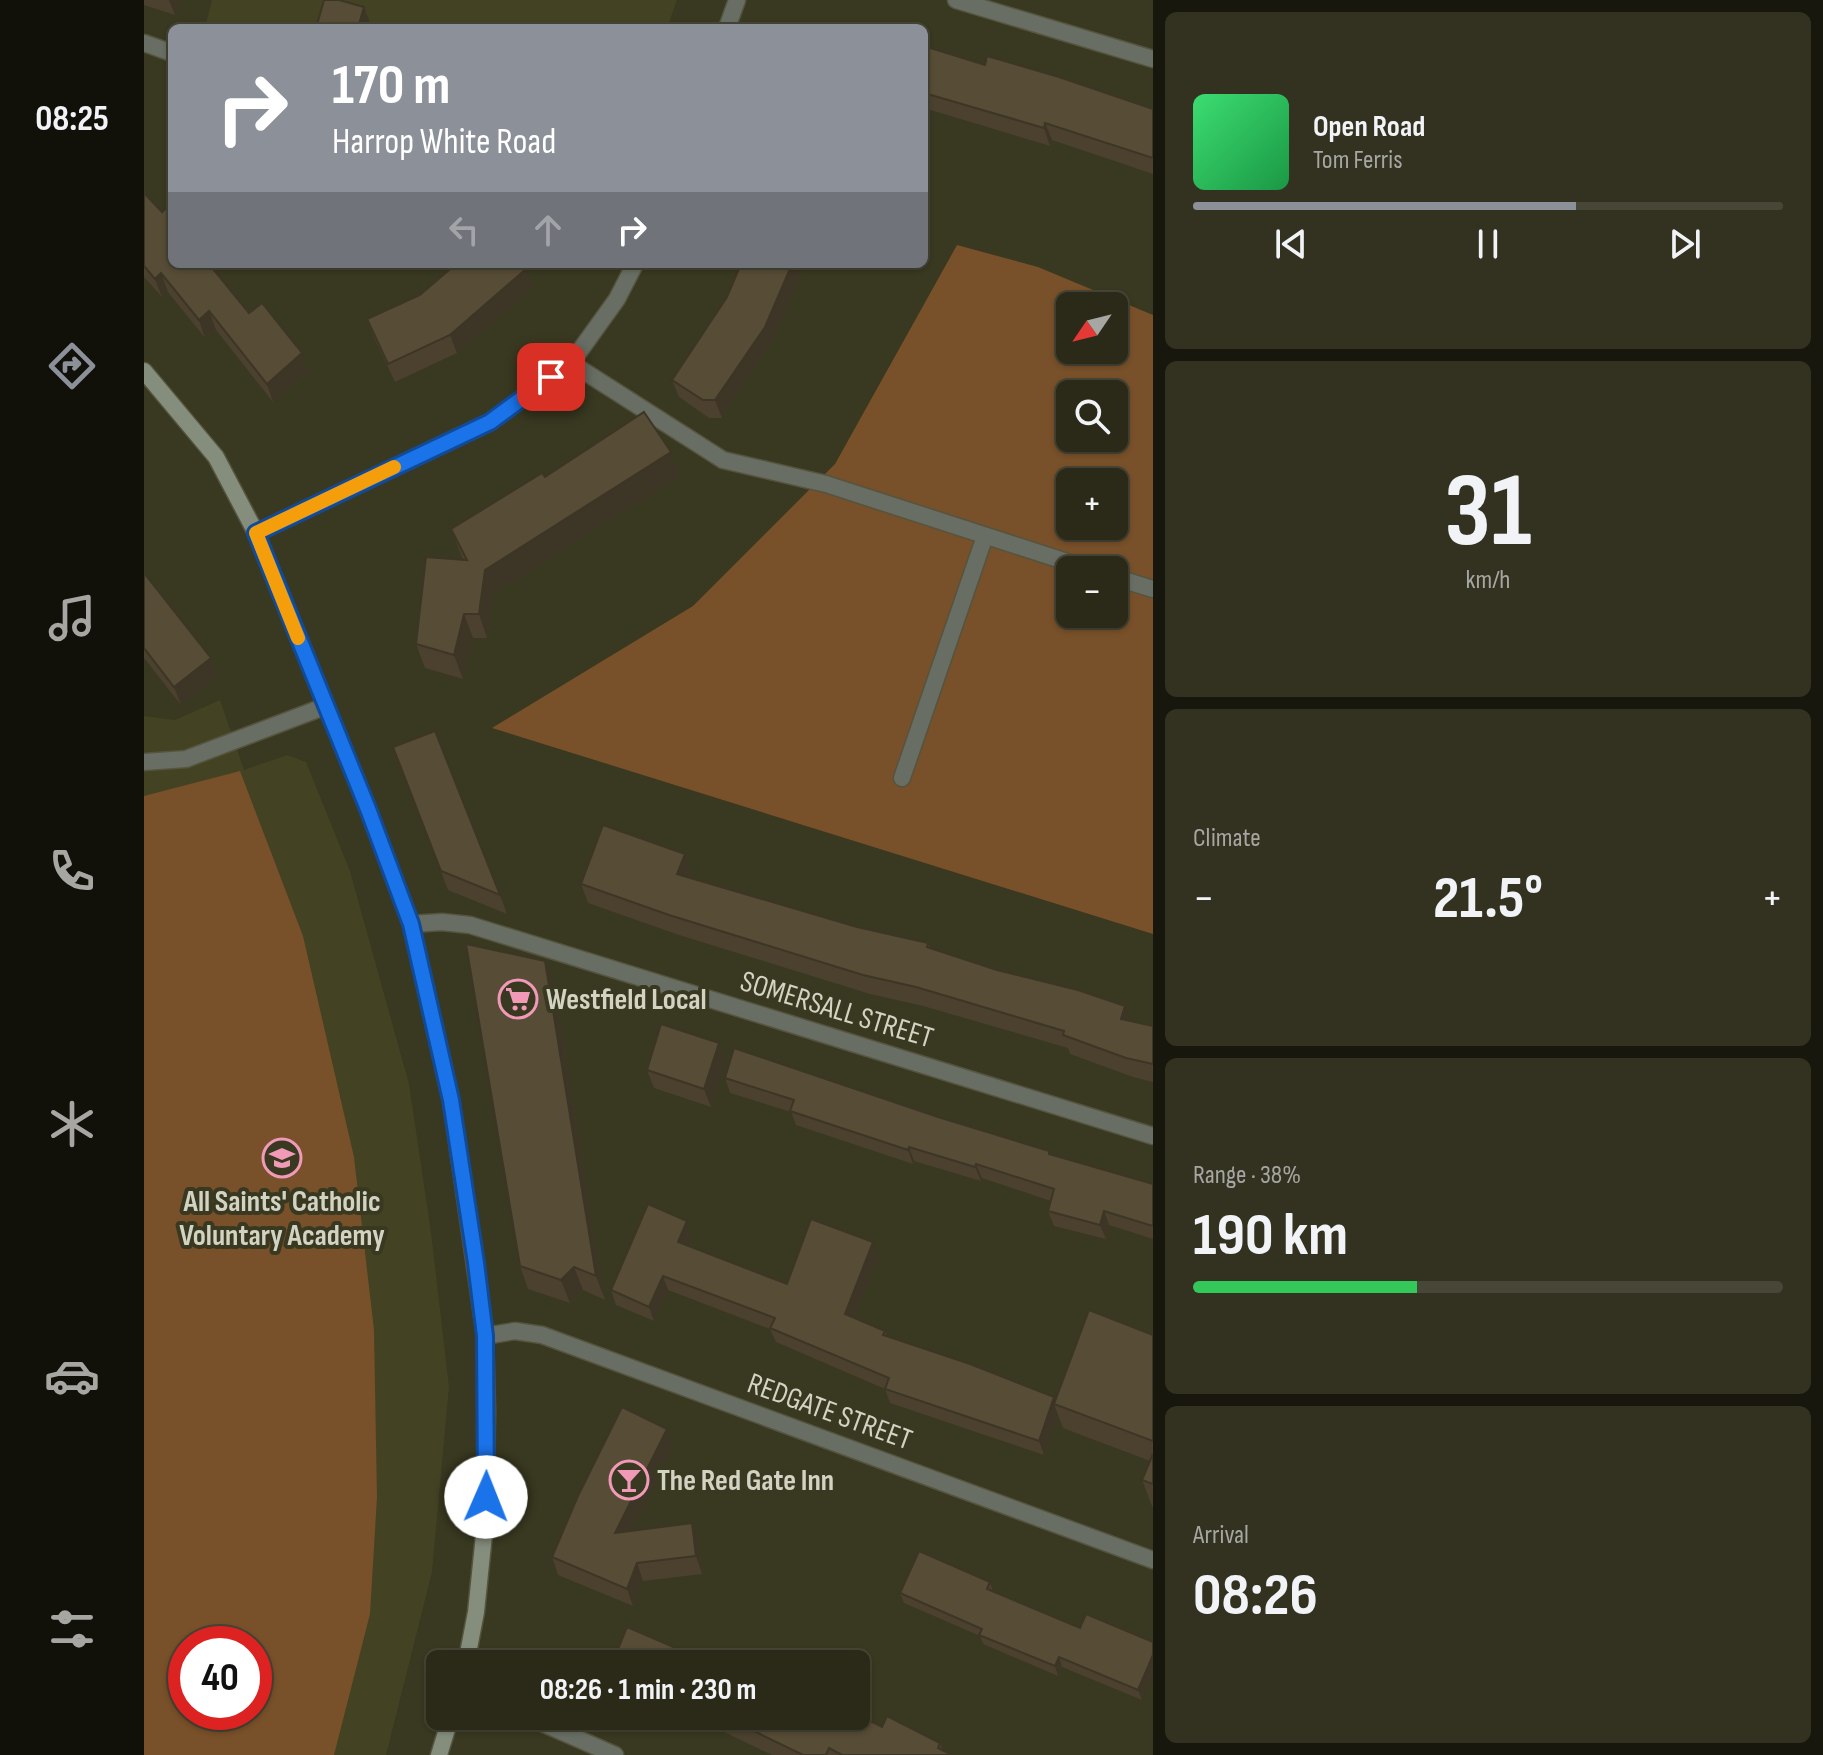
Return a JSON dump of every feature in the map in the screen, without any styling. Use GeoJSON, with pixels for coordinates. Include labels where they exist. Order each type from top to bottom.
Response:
{"type":"FeatureCollection","features":[{"type":"Feature","properties":{"kind":"street"},"geometry":{"type":"LineString","coordinates":[[728,24],[737,0]]}},
{"type":"Feature","properties":{"kind":"street"},"geometry":{"type":"LineString","coordinates":[[956,0],[1153,59]]}},
{"type":"Feature","properties":{"kind":"street"},"geometry":{"type":"LineString","coordinates":[[144,43],[168,52]]}},
{"type":"Feature","properties":{"kind":"street"},"geometry":{"type":"LineString","coordinates":[[256,533],[490,422],[571,363],[617,299],[633,268]]}},
{"type":"Feature","properties":{"kind":"street"},"geometry":{"type":"LineString","coordinates":[[571,363],[723,460],[826,484],[1056,559]]}},
{"type":"Feature","properties":{"kind":"street"},"geometry":{"type":"LineString","coordinates":[[147,379],[216,457],[256,533],[411,924],[451,1100],[485,1336],[485,1525],[469,1650]]}},
{"type":"Feature","properties":{"kind":"street"},"geometry":{"type":"LineString","coordinates":[[902,778],[985,536]]}},
{"type":"Feature","properties":{"kind":"street"},"geometry":{"type":"LineString","coordinates":[[1128,581],[1153,589]]}},
{"type":"Feature","properties":{"kind":"street"},"geometry":{"type":"LineString","coordinates":[[144,762],[186,759],[326,706]]}},
{"type":"Feature","properties":{"kind":"street","name":"SOMERSALL STREET"},"geometry":{"type":"LineString","coordinates":[[411,924],[442,922],[470,925],[1153,1136]]}},
{"type":"Feature","properties":{"kind":"street","name":"REDGATE STREET"},"geometry":{"type":"LineString","coordinates":[[485,1336],[515,1331],[542,1335],[1153,1560]]}},
{"type":"Feature","properties":{"kind":"street"},"geometry":{"type":"LineString","coordinates":[[439,1755],[447,1730]]}},
{"type":"Feature","properties":{"kind":"street"},"geometry":{"type":"LineString","coordinates":[[558,1730],[615,1755]]}},
{"type":"Feature","properties":{"kind":"shaded area"},"geometry":{"type":"Polygon","coordinates":[[[212,0],[677,0],[668,24],[206,24],[212,0]]]}},
{"type":"Feature","properties":{"kind":"shaded area"},"geometry":{"type":"Polygon","coordinates":[[[957,245],[1038,267],[1098,292],[1056,292],[1056,364],[1128,364],[1128,305],[1153,315],[1153,934],[492,728],[693,606],[835,464],[957,245]]]}},
{"type":"Feature","properties":{"kind":"shaded area","name":"All Saints' Catholic Voluntary Academy"},"geometry":{"type":"Polygon","coordinates":[[[220,700],[244,770],[287,755],[306,762],[350,871],[409,1084],[431,1232],[449,1387],[432,1572],[386,1755],[144,1755],[144,716],[175,720],[220,700]]]}},
{"type":"Feature","properties":{"kind":"shaded area","name":"All Saints' Catholic Voluntary Academy"},"geometry":{"type":"Polygon","coordinates":[[[240,771],[303,936],[354,1157],[374,1330],[377,1497],[370,1614],[334,1755],[144,1755],[144,796],[240,771]]]}},
{"type":"Feature","properties":{"kind":"building"},"geometry":{"type":"Polygon","coordinates":[[[324,0],[339,0],[364,7],[359,24],[317,24],[324,0]]]}},
{"type":"Feature","properties":{"kind":"building"},"geometry":{"type":"Polygon","coordinates":[[[928,47],[985,65],[987,56],[1153,109],[1153,158],[1045,123],[1044,128],[928,94],[928,47]]]}},
{"type":"Feature","properties":{"kind":"building"},"geometry":{"type":"Polygon","coordinates":[[[144,193],[162,212],[168,207],[168,268],[212,268],[249,313],[262,303],[302,353],[267,384],[209,311],[199,320],[161,273],[155,279],[144,266],[144,193]]]}},
{"type":"Feature","properties":{"kind":"building"},"geometry":{"type":"Polygon","coordinates":[[[451,268],[526,269],[450,335],[388,364],[367,319],[420,295],[451,268]]]}},
{"type":"Feature","properties":{"kind":"building"},"geometry":{"type":"Polygon","coordinates":[[[739,268],[790,268],[765,327],[715,400],[703,400],[672,380],[727,297],[739,268]]]}},
{"type":"Feature","properties":{"kind":"building"},"geometry":{"type":"Polygon","coordinates":[[[644,412],[671,452],[485,570],[479,614],[464,614],[454,655],[416,644],[426,557],[467,560],[451,529],[542,473],[545,477],[644,412]]]}},
{"type":"Feature","properties":{"kind":"building"},"geometry":{"type":"Polygon","coordinates":[[[144,573],[211,658],[174,687],[144,648],[144,573]]]}},
{"type":"Feature","properties":{"kind":"building"},"geometry":{"type":"Polygon","coordinates":[[[435,731],[500,895],[441,871],[393,747],[435,731]]]}},
{"type":"Feature","properties":{"kind":"building"},"geometry":{"type":"Polygon","coordinates":[[[603,825],[685,854],[677,874],[857,927],[928,943],[927,947],[997,970],[1078,990],[1125,1006],[1121,1019],[1153,1026],[1153,1064],[1126,1058],[1063,1035],[1064,1031],[916,987],[863,975],[669,915],[581,884],[603,825]]]}},
{"type":"Feature","properties":{"kind":"building"},"geometry":{"type":"Polygon","coordinates":[[[466,944],[545,961],[596,1276],[574,1267],[561,1280],[520,1266],[466,944]]]}},
{"type":"Feature","properties":{"kind":"building"},"geometry":{"type":"Polygon","coordinates":[[[661,1024],[719,1043],[704,1089],[647,1070],[661,1024]]]}},
{"type":"Feature","properties":{"kind":"building"},"geometry":{"type":"Polygon","coordinates":[[[734,1048],[1049,1151],[1049,1154],[1153,1184],[1153,1226],[1104,1211],[1100,1225],[1048,1211],[1054,1189],[976,1164],[975,1167],[909,1147],[908,1150],[790,1111],[794,1100],[725,1078],[734,1048]]]}},
{"type":"Feature","properties":{"kind":"building"},"geometry":{"type":"Polygon","coordinates":[[[648,1204],[687,1221],[678,1242],[787,1284],[811,1219],[873,1242],[845,1314],[885,1331],[883,1335],[1054,1397],[1039,1441],[885,1389],[889,1378],[770,1328],[775,1318],[663,1276],[649,1307],[611,1290],[648,1204]]]}},
{"type":"Feature","properties":{"kind":"building"},"geometry":{"type":"Polygon","coordinates":[[[1089,1310],[1153,1335],[1153,1441],[1054,1404],[1089,1310]]]}},
{"type":"Feature","properties":{"kind":"building"},"geometry":{"type":"Polygon","coordinates":[[[622,1407],[667,1429],[615,1533],[692,1523],[696,1556],[637,1563],[627,1589],[552,1557],[622,1407]]]}},
{"type":"Feature","properties":{"kind":"building"},"geometry":{"type":"Polygon","coordinates":[[[1153,1454],[1153,1484],[1142,1480],[1153,1454]]]}},
{"type":"Feature","properties":{"kind":"building"},"geometry":{"type":"Polygon","coordinates":[[[919,1551],[990,1582],[987,1589],[1080,1628],[1086,1614],[1153,1642],[1153,1655],[1138,1690],[1059,1657],[1055,1666],[979,1635],[982,1629],[900,1593],[919,1551]]]}},
{"type":"Feature","properties":{"kind":"building"},"geometry":{"type":"Polygon","coordinates":[[[627,1627],[680,1650],[618,1650],[627,1627]]]}},
{"type":"Feature","properties":{"kind":"building"},"geometry":{"type":"Polygon","coordinates":[[[887,1716],[940,1743],[938,1748],[952,1755],[842,1755],[829,1748],[826,1755],[803,1755],[752,1730],[870,1730],[870,1721],[882,1727],[887,1716]]]}},
{"type":"Feature","properties":{"kind":"slow traffic"},"geometry":{"type":"LineString","coordinates":[[298,638],[256,533],[394,467]]}},
{"type":"Feature","properties":{"kind":"place","name":"Westfield Local"},"geometry":{"type":"Point","coordinates":[518,999]}},
{"type":"Feature","properties":{"kind":"place","name":"All Saints' Catholic Voluntary Academy"},"geometry":{"type":"Point","coordinates":[282,1158]}},
{"type":"Feature","properties":{"kind":"place","name":"The Red Gate Inn"},"geometry":{"type":"Point","coordinates":[629,1480]}},
{"type":"Feature","properties":{"kind":"route"},"geometry":{"type":"LineString","coordinates":[[486,1497],[485,1336],[476,1263],[451,1100],[411,924],[368,809],[256,533],[490,422],[551,377]]}}]}
